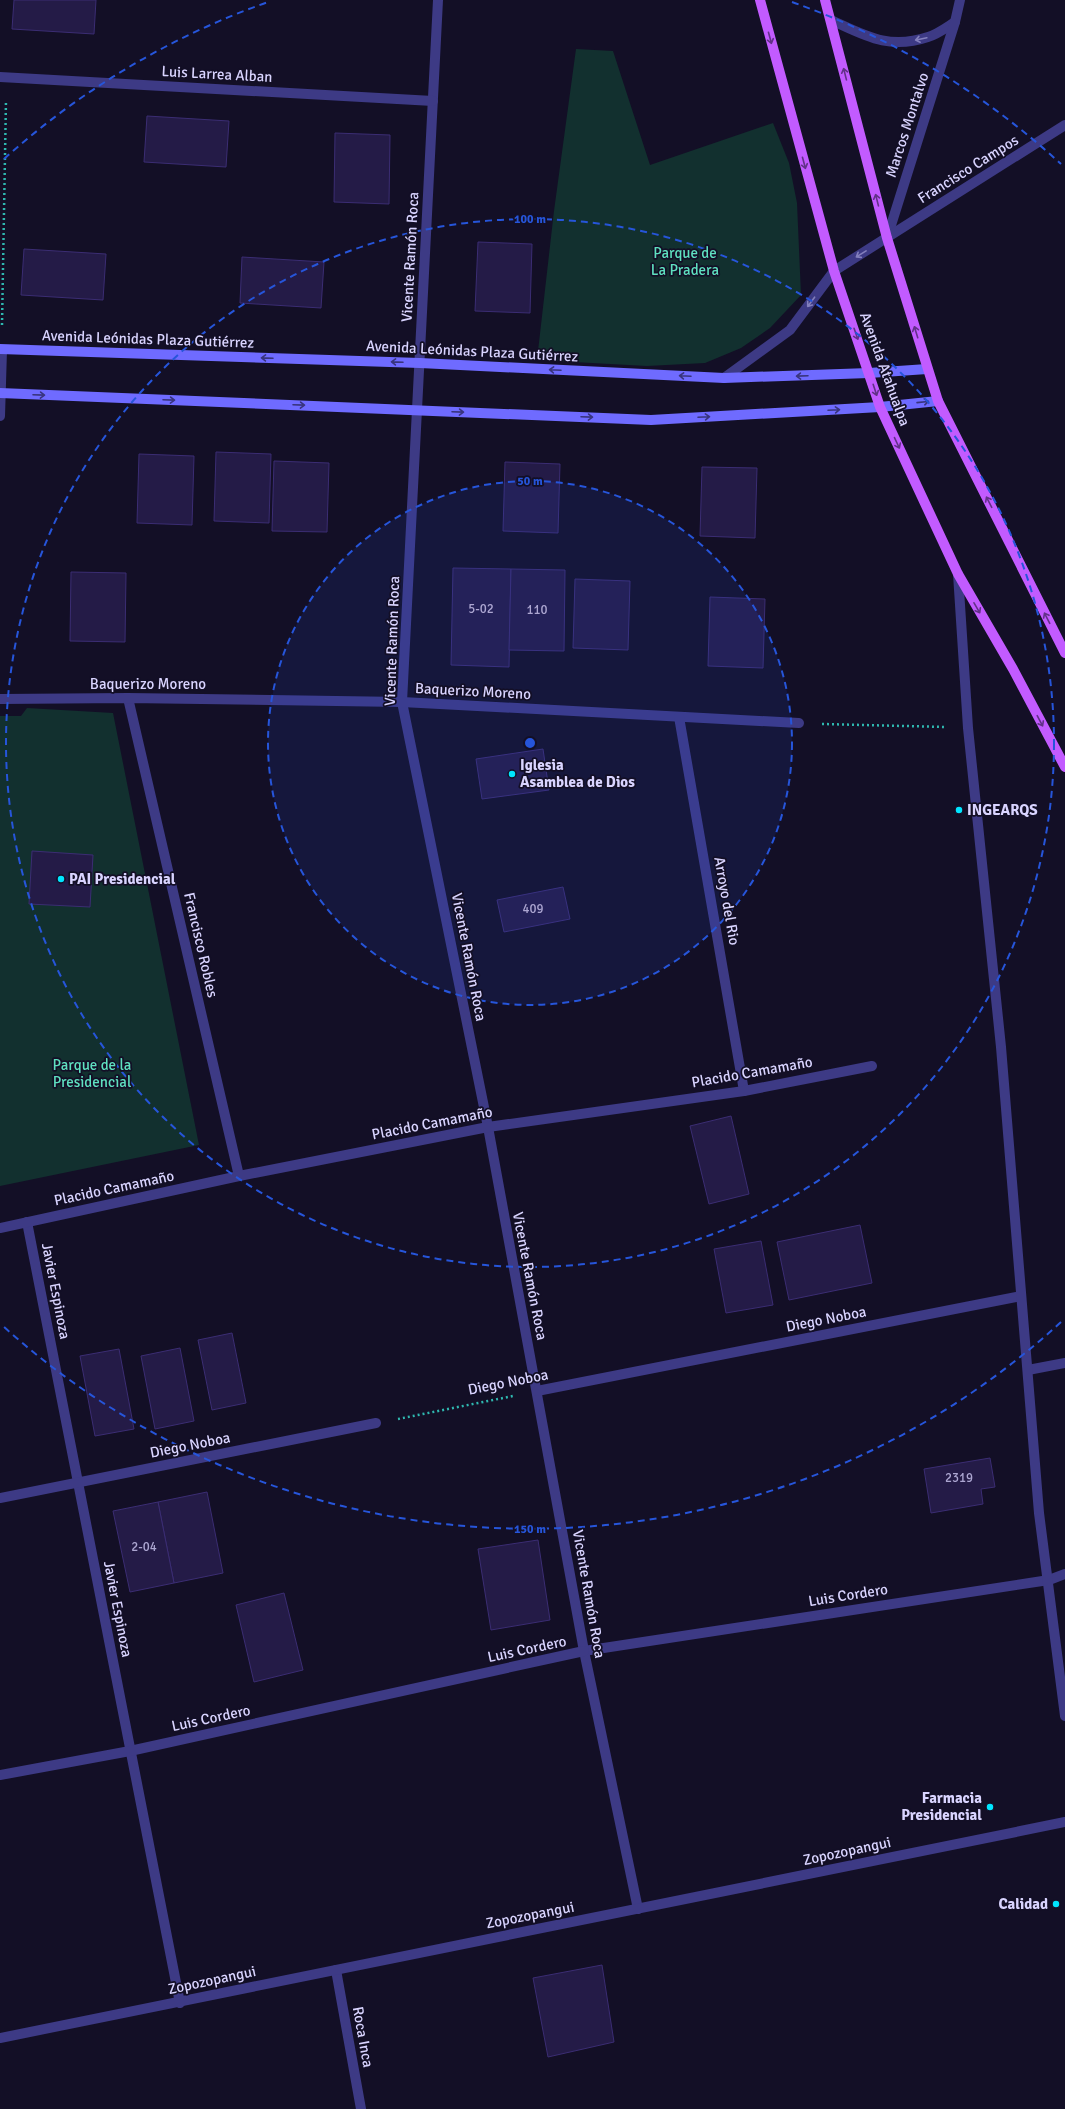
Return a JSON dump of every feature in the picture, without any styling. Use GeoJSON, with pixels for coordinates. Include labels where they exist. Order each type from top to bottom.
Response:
{"type":"FeatureCollection","features":[{"type":"Feature","properties":{"kind":"main road","name":"Avenida Atahualpa"},"geometry":{"type":"LineString","coordinates":[[760,0],[834,270],[880,407],[958,574],[1065,767]]}},
{"type":"Feature","properties":{"kind":"main road"},"geometry":{"type":"LineString","coordinates":[[825,0],[887,238],[938,401],[1065,653]]}},
{"type":"Feature","properties":{"kind":"main road","name":"Avenida Leónidas Plaza Gutiérrez"},"geometry":{"type":"LineString","coordinates":[[1,349],[420,363],[724,378],[869,373],[927,369]]}},
{"type":"Feature","properties":{"kind":"main road"},"geometry":{"type":"LineString","coordinates":[[0,393],[651,420],[880,407],[938,401]]}},
{"type":"Feature","properties":{"kind":"street","name":"Vicente Ramón Roca"},"geometry":{"type":"LineString","coordinates":[[438,0],[419,410],[402,702],[488,1127],[584,1652],[638,1909]]}},
{"type":"Feature","properties":{"kind":"street","name":"Marcos Montalvo"},"geometry":{"type":"LineString","coordinates":[[887,238],[955,22],[960,0]]}},
{"type":"Feature","properties":{"kind":"street"},"geometry":{"type":"LineString","coordinates":[[831,20],[874,40],[901,43],[929,37],[955,22]]}},
{"type":"Feature","properties":{"kind":"street","name":"Luis Larrea Alban"},"geometry":{"type":"LineString","coordinates":[[3,77],[433,101]]}},
{"type":"Feature","properties":{"kind":"street","name":"Francisco Campos"},"geometry":{"type":"LineString","coordinates":[[887,238],[1065,125]]}},
{"type":"Feature","properties":{"kind":"street"},"geometry":{"type":"LineString","coordinates":[[724,378],[790,330],[834,270],[887,238]]}},
{"type":"Feature","properties":{"kind":"street"},"geometry":{"type":"LineString","coordinates":[[0,416],[1,349]]}},
{"type":"Feature","properties":{"kind":"street"},"geometry":{"type":"LineString","coordinates":[[958,574],[968,728],[1001,1047],[1039,1513],[1065,1716]]}},
{"type":"Feature","properties":{"kind":"street","name":"Baquerizo Moreno"},"geometry":{"type":"LineString","coordinates":[[0,699],[128,698],[402,702],[799,723]]}},
{"type":"Feature","properties":{"kind":"street","name":"Francisco Robles"},"geometry":{"type":"LineString","coordinates":[[128,698],[239,1176]]}},
{"type":"Feature","properties":{"kind":"street","name":"Arroyo del Rio"},"geometry":{"type":"LineString","coordinates":[[679,717],[744,1091]]}},
{"type":"Feature","properties":{"kind":"street","name":"Placido Camamaño"},"geometry":{"type":"LineString","coordinates":[[0,1228],[239,1176],[488,1127],[744,1091],[872,1066]]}},
{"type":"Feature","properties":{"kind":"street","name":"Javier Espinoza"},"geometry":{"type":"LineString","coordinates":[[27,1222],[180,2003]]}},
{"type":"Feature","properties":{"kind":"street","name":"Diego Noboa"},"geometry":{"type":"LineString","coordinates":[[537,1391],[1021,1296]]}},
{"type":"Feature","properties":{"kind":"street"},"geometry":{"type":"LineString","coordinates":[[1028,1370],[1065,1363]]}},
{"type":"Feature","properties":{"kind":"street","name":"Diego Noboa"},"geometry":{"type":"LineString","coordinates":[[0,1498],[376,1423]]}},
{"type":"Feature","properties":{"kind":"street","name":"Luis Cordero"},"geometry":{"type":"LineString","coordinates":[[0,1775],[130,1751],[584,1652],[1048,1580],[1065,1574]]}},
{"type":"Feature","properties":{"kind":"street","name":"Zopozopangui"},"geometry":{"type":"LineString","coordinates":[[0,2038],[180,2003],[1065,1822]]}},
{"type":"Feature","properties":{"kind":"street","name":"Roca Inca"},"geometry":{"type":"LineString","coordinates":[[336,1970],[361,2109]]}},
{"type":"Feature","properties":{"kind":"path"},"geometry":{"type":"LineString","coordinates":[[1,349],[3,77]]}},
{"type":"Feature","properties":{"kind":"path"},"geometry":{"type":"LineString","coordinates":[[799,723],[968,728]]}},
{"type":"Feature","properties":{"kind":"path","name":"Diego Noboa"},"geometry":{"type":"LineString","coordinates":[[376,1423],[537,1391]]}},
{"type":"Feature","properties":{"kind":"green space","name":"Parque de La Pradera"},"geometry":{"type":"Polygon","coordinates":[[[576,49],[613,51],[650,165],[773,123],[789,163],[797,203],[801,295],[770,328],[741,348],[705,363],[647,366],[537,360],[554,211],[576,49]]]}},
{"type":"Feature","properties":{"kind":"green space","name":"Parque de la Presidencial"},"geometry":{"type":"Polygon","coordinates":[[[27,708],[113,713],[199,1145],[0,1186],[0,716],[21,716],[27,708]]]}},
{"type":"Feature","properties":{"kind":"building"},"geometry":{"type":"Polygon","coordinates":[[[14,0],[96,0],[94,34],[12,29],[14,0]]]}},
{"type":"Feature","properties":{"kind":"building"},"geometry":{"type":"Polygon","coordinates":[[[147,116],[229,121],[226,167],[144,162],[147,116]]]}},
{"type":"Feature","properties":{"kind":"building"},"geometry":{"type":"Polygon","coordinates":[[[335,133],[390,135],[389,204],[334,202],[335,133]]]}},
{"type":"Feature","properties":{"kind":"building"},"geometry":{"type":"Polygon","coordinates":[[[478,242],[532,244],[530,313],[475,311],[478,242]]]}},
{"type":"Feature","properties":{"kind":"building"},"geometry":{"type":"Polygon","coordinates":[[[24,249],[106,254],[103,300],[21,295],[24,249]]]}},
{"type":"Feature","properties":{"kind":"building"},"geometry":{"type":"Polygon","coordinates":[[[242,257],[324,262],[321,308],[240,303],[242,257]]]}},
{"type":"Feature","properties":{"kind":"building"},"geometry":{"type":"Polygon","coordinates":[[[216,452],[271,454],[269,523],[214,521],[216,452]]]}},
{"type":"Feature","properties":{"kind":"building"},"geometry":{"type":"Polygon","coordinates":[[[139,454],[194,456],[192,525],[137,523],[139,454]]]}},
{"type":"Feature","properties":{"kind":"building"},"geometry":{"type":"Polygon","coordinates":[[[274,461],[329,463],[327,532],[272,531],[274,461]]]}},
{"type":"Feature","properties":{"kind":"building"},"geometry":{"type":"Polygon","coordinates":[[[505,462],[560,464],[558,533],[503,531],[505,462]]]}},
{"type":"Feature","properties":{"kind":"building"},"geometry":{"type":"Polygon","coordinates":[[[702,467],[757,468],[755,538],[700,536],[702,467]]]}},
{"type":"Feature","properties":{"kind":"building"},"geometry":{"type":"Polygon","coordinates":[[[453,568],[511,569],[509,667],[451,665],[453,568]]]}},
{"type":"Feature","properties":{"kind":"building"},"geometry":{"type":"Polygon","coordinates":[[[511,569],[565,570],[564,651],[509,650],[511,569]]]}},
{"type":"Feature","properties":{"kind":"building"},"geometry":{"type":"Polygon","coordinates":[[[71,572],[126,573],[125,642],[70,641],[71,572]]]}},
{"type":"Feature","properties":{"kind":"building"},"geometry":{"type":"Polygon","coordinates":[[[575,579],[630,581],[628,650],[573,648],[575,579]]]}},
{"type":"Feature","properties":{"kind":"building"},"geometry":{"type":"Polygon","coordinates":[[[710,597],[765,599],[763,668],[708,666],[710,597]]]}},
{"type":"Feature","properties":{"kind":"building","name":"Iglesia Asamblea de Dios"},"geometry":{"type":"Polygon","coordinates":[[[543,749],[549,790],[482,799],[476,759],[543,749]]]}},
{"type":"Feature","properties":{"kind":"building","name":"PAI Presidencial"},"geometry":{"type":"Polygon","coordinates":[[[32,851],[93,855],[90,907],[29,904],[32,851]]]}},
{"type":"Feature","properties":{"kind":"building"},"geometry":{"type":"Polygon","coordinates":[[[563,887],[570,919],[504,932],[497,900],[563,887]]]}},
{"type":"Feature","properties":{"kind":"building"},"geometry":{"type":"Polygon","coordinates":[[[731,1116],[749,1194],[709,1204],[690,1126],[731,1116]]]}},
{"type":"Feature","properties":{"kind":"building"},"geometry":{"type":"Polygon","coordinates":[[[860,1225],[872,1283],[789,1300],[777,1242],[860,1225]]]}},
{"type":"Feature","properties":{"kind":"building"},"geometry":{"type":"Polygon","coordinates":[[[761,1241],[773,1305],[726,1313],[714,1249],[761,1241]]]}},
{"type":"Feature","properties":{"kind":"building"},"geometry":{"type":"Polygon","coordinates":[[[232,1333],[246,1403],[212,1410],[198,1340],[232,1333]]]}},
{"type":"Feature","properties":{"kind":"building"},"geometry":{"type":"Polygon","coordinates":[[[180,1348],[194,1421],[155,1429],[141,1356],[180,1348]]]}},
{"type":"Feature","properties":{"kind":"building"},"geometry":{"type":"Polygon","coordinates":[[[119,1349],[134,1429],[95,1436],[80,1356],[119,1349]]]}},
{"type":"Feature","properties":{"kind":"building"},"geometry":{"type":"Polygon","coordinates":[[[990,1458],[995,1487],[981,1489],[983,1504],[931,1513],[924,1469],[990,1458]]]}},
{"type":"Feature","properties":{"kind":"building"},"geometry":{"type":"Polygon","coordinates":[[[207,1492],[223,1573],[174,1583],[158,1502],[207,1492]]]}},
{"type":"Feature","properties":{"kind":"building"},"geometry":{"type":"Polygon","coordinates":[[[158,1502],[174,1583],[130,1592],[113,1511],[158,1502]]]}},
{"type":"Feature","properties":{"kind":"building"},"geometry":{"type":"Polygon","coordinates":[[[538,1540],[550,1620],[491,1630],[478,1549],[538,1540]]]}},
{"type":"Feature","properties":{"kind":"building"},"geometry":{"type":"Polygon","coordinates":[[[284,1593],[303,1670],[254,1682],[236,1605],[284,1593]]]}},
{"type":"Feature","properties":{"kind":"building"},"geometry":{"type":"Polygon","coordinates":[[[602,1965],[614,2042],[548,2057],[533,1978],[602,1965]]]}},
{"type":"Feature","properties":{"kind":"place","name":"Iglesia Asamblea de Dios"},"geometry":{"type":"Point","coordinates":[512,774]}},
{"type":"Feature","properties":{"kind":"place","name":"INGEARQS"},"geometry":{"type":"Point","coordinates":[959,810]}},
{"type":"Feature","properties":{"kind":"place","name":"PAI Presidencial"},"geometry":{"type":"Point","coordinates":[61,879]}},
{"type":"Feature","properties":{"kind":"place","name":"Farmacia Presidencial"},"geometry":{"type":"Point","coordinates":[990,1807]}},
{"type":"Feature","properties":{"kind":"place","name":"Calidad"},"geometry":{"type":"Point","coordinates":[1056,1904]}}]}
